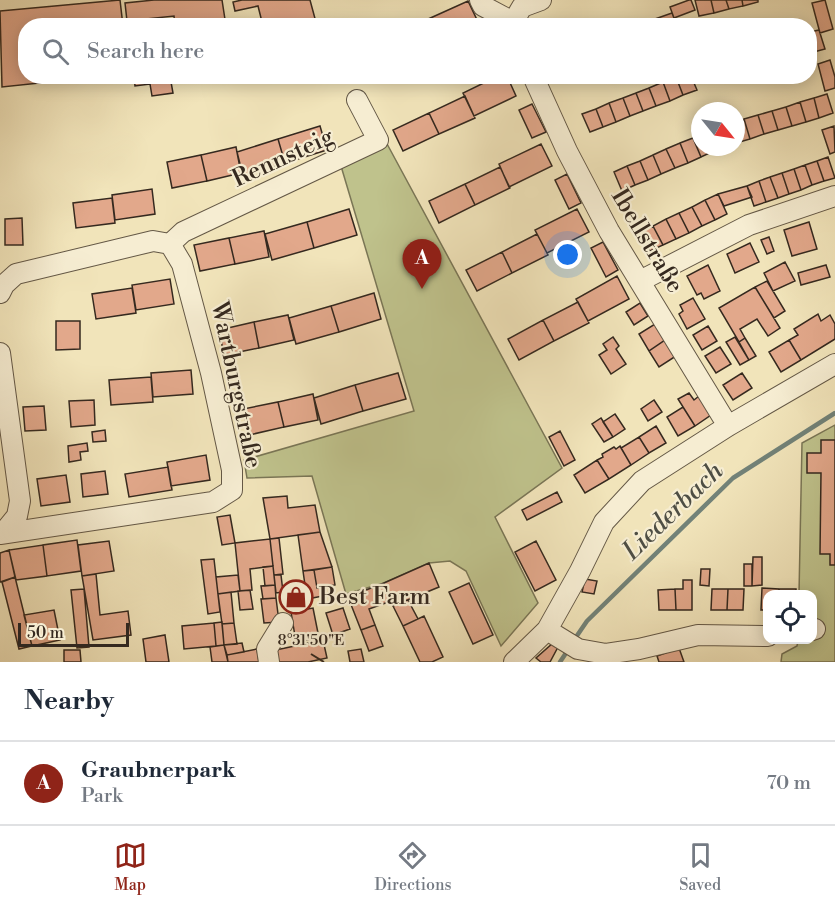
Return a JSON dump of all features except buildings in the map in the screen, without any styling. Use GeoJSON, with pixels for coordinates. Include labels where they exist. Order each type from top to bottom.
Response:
{"type":"FeatureCollection","features":[{"type":"Feature","properties":{"kind":"street"},"geometry":{"type":"LineString","coordinates":[[480,0],[483,6],[503,18]]}},
{"type":"Feature","properties":{"kind":"street"},"geometry":{"type":"LineString","coordinates":[[516,18],[522,7],[541,0]]}},
{"type":"Feature","properties":{"kind":"street","name":"Ibellstraße"},"geometry":{"type":"LineString","coordinates":[[537,84],[597,210],[728,426]]}},
{"type":"Feature","properties":{"kind":"street","name":"Rennsteig"},"geometry":{"type":"LineString","coordinates":[[170,244],[183,232],[378,140],[357,100]]}},
{"type":"Feature","properties":{"kind":"street"},"geometry":{"type":"LineString","coordinates":[[640,281],[749,225],[835,196]]}},
{"type":"Feature","properties":{"kind":"street"},"geometry":{"type":"LineString","coordinates":[[0,293],[4,285],[16,274],[153,241],[170,244]]}},
{"type":"Feature","properties":{"kind":"street","name":"Wartburgstraße"},"geometry":{"type":"LineString","coordinates":[[2,533],[213,502],[232,490],[232,470],[211,373],[182,264],[170,244]]}},
{"type":"Feature","properties":{"kind":"street","name":"Wartburgstraße"},"geometry":{"type":"LineString","coordinates":[[0,353],[20,501],[17,516],[2,533]]}},
{"type":"Feature","properties":{"kind":"street"},"geometry":{"type":"LineString","coordinates":[[563,640],[580,572],[604,522],[642,481],[728,426],[835,364]]}},
{"type":"Feature","properties":{"kind":"street"},"geometry":{"type":"LineString","coordinates":[[269,662],[267,649],[283,623]]}},
{"type":"Feature","properties":{"kind":"street"},"geometry":{"type":"LineString","coordinates":[[514,662],[563,640],[608,658],[698,634],[763,636]]}},
{"type":"Feature","properties":{"kind":"green space"},"geometry":{"type":"Polygon","coordinates":[[[386,142],[562,468],[495,517],[538,603],[501,646],[466,571],[450,561],[429,563],[384,583],[346,594],[312,476],[247,478],[244,460],[414,411],[341,166],[386,142]]]}},
{"type":"Feature","properties":{"kind":"green space"},"geometry":{"type":"Polygon","coordinates":[[[835,425],[835,662],[781,662],[782,654],[797,644],[817,644],[817,590],[799,590],[802,443],[835,425]]]}},
{"type":"Feature","properties":{"kind":"waterway","name":"Liederbach"},"geometry":{"type":"LineString","coordinates":[[574,640],[587,621],[733,478],[835,413]]}},
{"type":"Feature","properties":{"kind":"waterway","name":"Liederbach"},"geometry":{"type":"LineString","coordinates":[[560,662],[568,650]]}},
{"type":"Feature","properties":{"kind":"place","name":"Graubnerpark"},"geometry":{"type":"Point","coordinates":[422,289]}},
{"type":"Feature","properties":{"kind":"place","name":"Best Farm"},"geometry":{"type":"Point","coordinates":[296,597]}}]}
